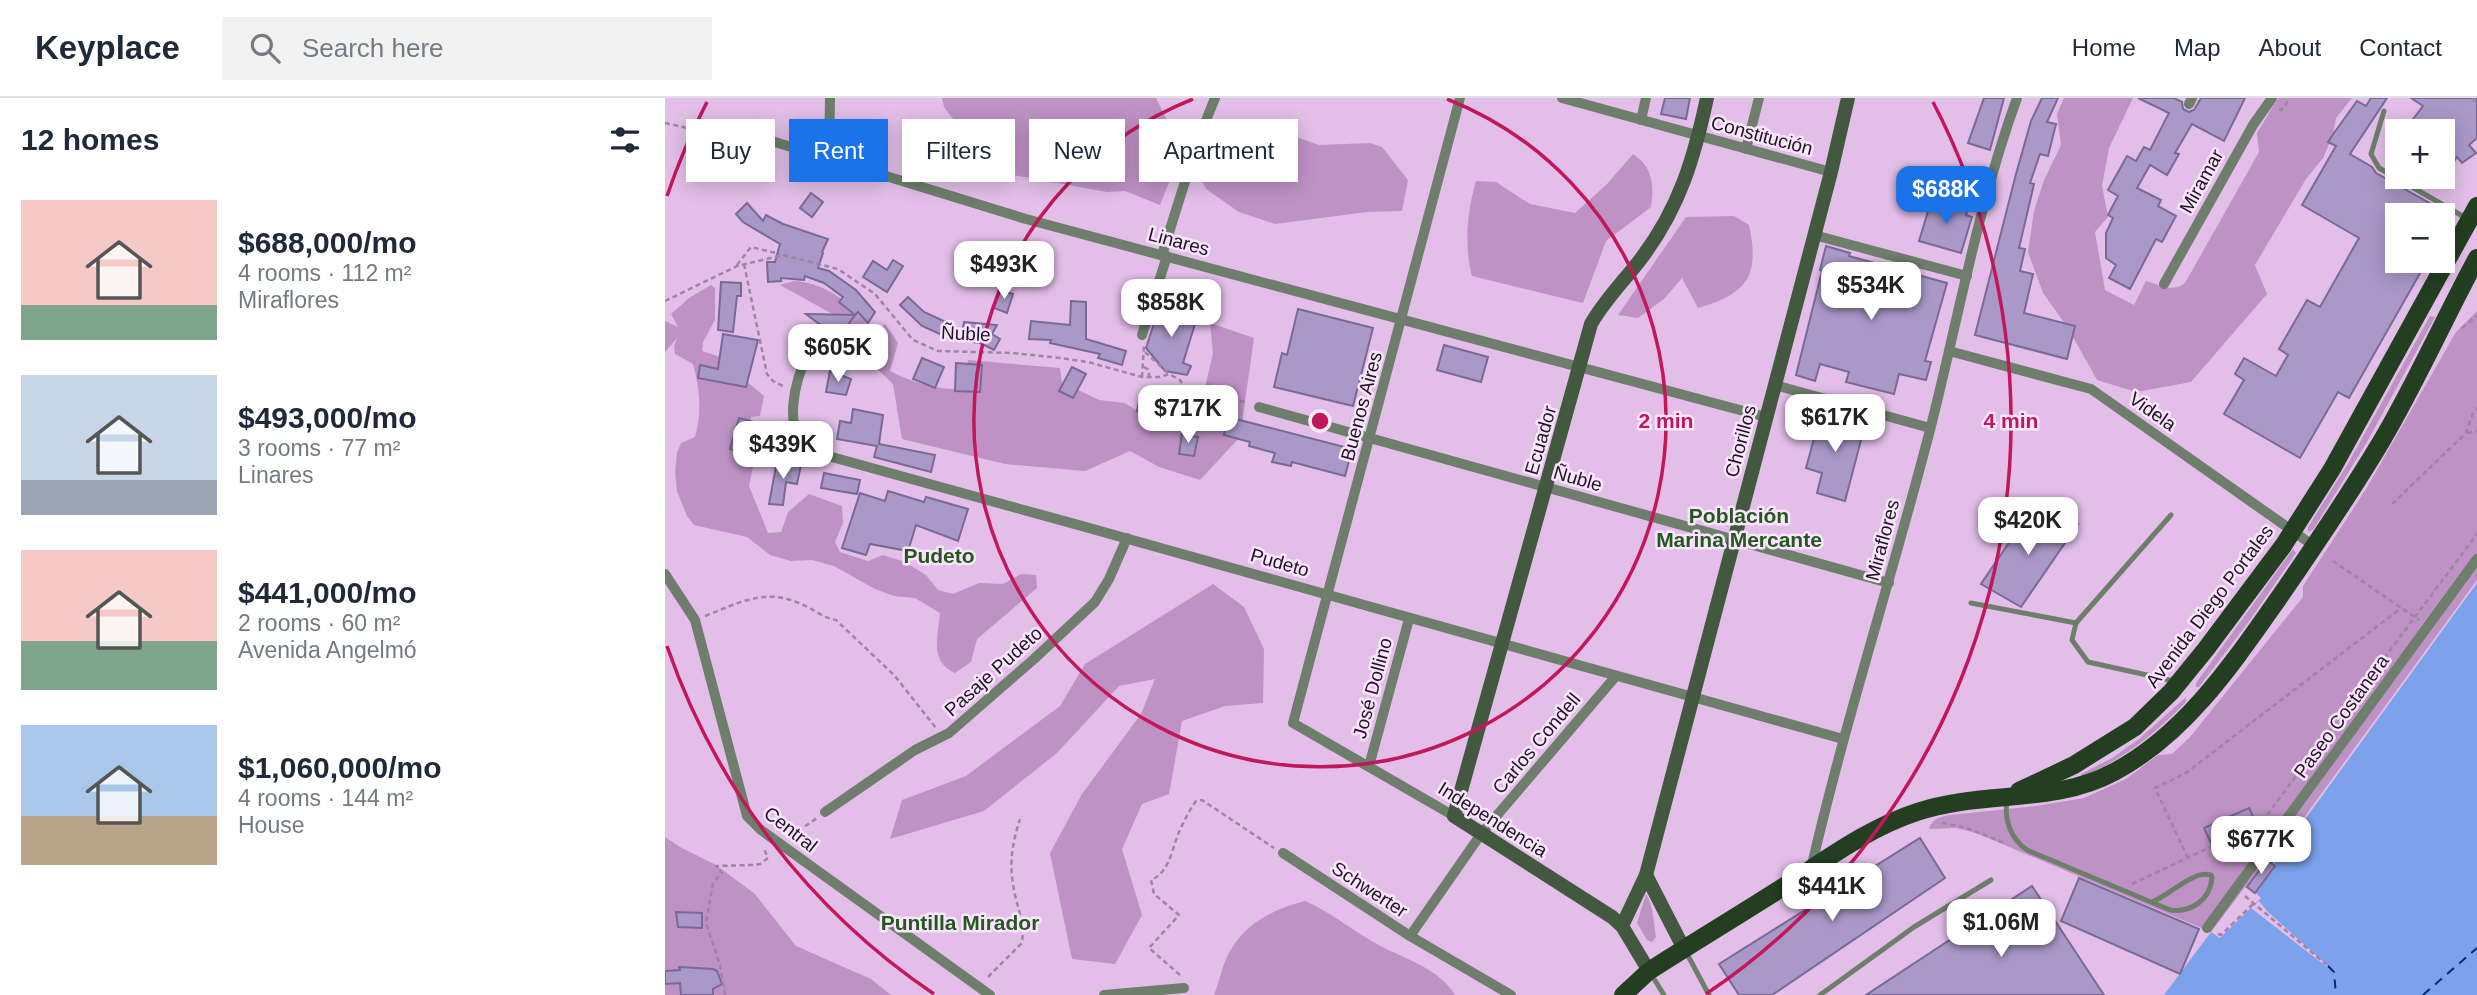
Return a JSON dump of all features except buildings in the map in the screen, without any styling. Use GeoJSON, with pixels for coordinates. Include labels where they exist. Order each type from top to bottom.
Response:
{"type":"FeatureCollection","features":[{"type":"Feature","properties":{"kind":"main road","name":"Avenida Diego Portales"},"geometry":{"type":"LineString","coordinates":[[2009,795],[2074,765],[2125,734],[2153,711],[2180,682],[2293,531],[2351,436],[2473,213]]}},
{"type":"Feature","properties":{"kind":"main road"},"geometry":{"type":"LineString","coordinates":[[1623,995],[1649,971],[1861,838],[1907,815],[1950,803],[2066,791],[2105,777],[2157,744],[2203,699],[2256,631],[2315,546],[2381,442],[2474,264],[2460,254],[2457,243],[2459,236]]}},
{"type":"Feature","properties":{"kind":"main road"},"geometry":{"type":"LineString","coordinates":[[2180,682],[2203,699]]}},
{"type":"Feature","properties":{"kind":"street"},"geometry":{"type":"LineString","coordinates":[[830,98],[830,119]]}},
{"type":"Feature","properties":{"kind":"street"},"geometry":{"type":"LineString","coordinates":[[1207,119],[1215,98]]}},
{"type":"Feature","properties":{"kind":"street","name":"Buenos Aires"},"geometry":{"type":"LineString","coordinates":[[1293,723],[1460,98]]}},
{"type":"Feature","properties":{"kind":"street","name":"Constitución"},"geometry":{"type":"LineString","coordinates":[[1562,98],[1831,172]]}},
{"type":"Feature","properties":{"kind":"street"},"geometry":{"type":"LineString","coordinates":[[1641,120],[1646,98]]}},
{"type":"Feature","properties":{"kind":"street","name":"Ecuador"},"geometry":{"type":"LineString","coordinates":[[1454,816],[1588,334],[1599,309],[1643,256],[1673,210],[1699,136],[1707,98]]}},
{"type":"Feature","properties":{"kind":"street"},"geometry":{"type":"LineString","coordinates":[[1746,149],[1759,98]]}},
{"type":"Feature","properties":{"kind":"street","name":"Chorillos"},"geometry":{"type":"LineString","coordinates":[[1622,926],[1646,875],[1831,172],[1848,98]]}},
{"type":"Feature","properties":{"kind":"street","name":"Miraflores"},"geometry":{"type":"LineString","coordinates":[[1811,869],[1843,739],[1889,583],[1930,428],[1995,167],[2017,98]]}},
{"type":"Feature","properties":{"kind":"street","name":"Miramar"},"geometry":{"type":"LineString","coordinates":[[2164,284],[2253,125],[2272,98]]}},
{"type":"Feature","properties":{"kind":"street","name":"Linares"},"geometry":{"type":"LineString","coordinates":[[775,142],[789,146]]}},
{"type":"Feature","properties":{"kind":"street","name":"Linares"},"geometry":{"type":"LineString","coordinates":[[888,176],[1026,219],[1766,417]]}},
{"type":"Feature","properties":{"kind":"street"},"geometry":{"type":"LineString","coordinates":[[1142,335],[1185,182]]}},
{"type":"Feature","properties":{"kind":"street"},"geometry":{"type":"LineString","coordinates":[[1814,235],[1967,276]]}},
{"type":"Feature","properties":{"kind":"street","name":"Videla"},"geometry":{"type":"LineString","coordinates":[[1949,351],[2091,389],[2315,546]]}},
{"type":"Feature","properties":{"kind":"street","name":"Pudeto"},"geometry":{"type":"LineString","coordinates":[[809,352],[799,373],[792,403],[801,445],[810,451],[1843,739]]}},
{"type":"Feature","properties":{"kind":"street"},"geometry":{"type":"LineString","coordinates":[[1775,385],[1930,428]]}},
{"type":"Feature","properties":{"kind":"street","name":"Ñuble"},"geometry":{"type":"LineString","coordinates":[[1259,407],[1889,583]]}},
{"type":"Feature","properties":{"kind":"street","name":"Pasaje Pudeto"},"geometry":{"type":"LineString","coordinates":[[825,812],[915,750],[955,729],[1034,659],[1095,602],[1127,538]]}},
{"type":"Feature","properties":{"kind":"street","name":"Paseo Costanera"},"geometry":{"type":"LineString","coordinates":[[2207,928],[2477,558]]}},
{"type":"Feature","properties":{"kind":"street","name":"Central"},"geometry":{"type":"LineString","coordinates":[[665,574],[695,620],[743,808],[754,824],[990,995]]}},
{"type":"Feature","properties":{"kind":"street","name":"José Dollino"},"geometry":{"type":"LineString","coordinates":[[1369,766],[1409,619]]}},
{"type":"Feature","properties":{"kind":"street","name":"Carlos Condell"},"geometry":{"type":"LineString","coordinates":[[1410,936],[1481,834],[1616,676]]}},
{"type":"Feature","properties":{"kind":"street","name":"Independencia"},"geometry":{"type":"LineString","coordinates":[[1293,723],[1454,816],[1602,910],[1622,926],[1649,971]]}},
{"type":"Feature","properties":{"kind":"street","name":"Schwerter"},"geometry":{"type":"LineString","coordinates":[[1283,853],[1410,936],[1511,995]]}},
{"type":"Feature","properties":{"kind":"street"},"geometry":{"type":"LineString","coordinates":[[1646,875],[1685,949]]}},
{"type":"Feature","properties":{"kind":"street"},"geometry":{"type":"LineString","coordinates":[[1104,995],[1184,988]]}},
{"type":"Feature","properties":{"kind":"lane"},"geometry":{"type":"LineString","coordinates":[[2384,111],[2371,154],[2379,168],[2473,213]]}},
{"type":"Feature","properties":{"kind":"lane"},"geometry":{"type":"LineString","coordinates":[[2171,515],[2076,623],[2072,640],[2088,662],[2180,682]]}},
{"type":"Feature","properties":{"kind":"lane"},"geometry":{"type":"LineString","coordinates":[[1971,603],[2076,623]]}},
{"type":"Feature","properties":{"kind":"lane"},"geometry":{"type":"LineString","coordinates":[[2009,795],[2007,820],[2020,845],[2121,889],[2171,910],[2190,910],[2207,892],[2211,875],[2201,873],[2152,902]]}},
{"type":"Feature","properties":{"kind":"lane"},"geometry":{"type":"LineString","coordinates":[[1820,995],[1914,927],[1991,880]]}},
{"type":"Feature","properties":{"kind":"lane"},"geometry":{"type":"LineString","coordinates":[[1685,949],[1709,995]]}},
{"type":"Feature","properties":{"kind":"lane"},"geometry":{"type":"LineString","coordinates":[[1649,971],[1664,995]]}},
{"type":"Feature","properties":{"kind":"path"},"geometry":{"type":"LineString","coordinates":[[2472,98],[2477,104]]}},
{"type":"Feature","properties":{"kind":"path"},"geometry":{"type":"LineString","coordinates":[[665,123],[686,128]]}},
{"type":"Feature","properties":{"kind":"path","name":"Ñuble"},"geometry":{"type":"LineString","coordinates":[[737,265],[751,247],[838,269],[875,294],[913,340],[938,351],[1012,353],[1061,358],[1149,378],[1170,374]]}},
{"type":"Feature","properties":{"kind":"path","name":"Ñuble"},"geometry":{"type":"LineString","coordinates":[[665,301],[737,265],[783,255]]}},
{"type":"Feature","properties":{"kind":"path"},"geometry":{"type":"LineString","coordinates":[[744,264],[767,374],[779,384],[795,388]]}},
{"type":"Feature","properties":{"kind":"path"},"geometry":{"type":"LineString","coordinates":[[2462,328],[2477,316]]}},
{"type":"Feature","properties":{"kind":"path"},"geometry":{"type":"LineString","coordinates":[[1142,335],[1145,352],[1142,377]]}},
{"type":"Feature","properties":{"kind":"path"},"geometry":{"type":"LineString","coordinates":[[1145,352],[1180,380],[1191,397],[1207,384],[1213,398],[1226,390],[1228,405],[1243,401],[1259,407]]}},
{"type":"Feature","properties":{"kind":"path"},"geometry":{"type":"LineString","coordinates":[[1143,367],[1149,370],[1149,378]]}},
{"type":"Feature","properties":{"kind":"path"},"geometry":{"type":"LineString","coordinates":[[2392,504],[2466,433],[2477,408]]}},
{"type":"Feature","properties":{"kind":"path"},"geometry":{"type":"LineString","coordinates":[[2466,433],[2477,431]]}},
{"type":"Feature","properties":{"kind":"path"},"geometry":{"type":"LineString","coordinates":[[2121,889],[2257,825],[2266,818],[2477,534]]}},
{"type":"Feature","properties":{"kind":"path"},"geometry":{"type":"LineString","coordinates":[[2333,561],[2428,626]]}},
{"type":"Feature","properties":{"kind":"path"},"geometry":{"type":"LineString","coordinates":[[695,620],[759,596],[784,598],[801,604],[827,619],[837,620],[894,675],[931,722]]}},
{"type":"Feature","properties":{"kind":"path"},"geometry":{"type":"LineString","coordinates":[[2188,858],[2155,788],[2186,773],[2401,607]]}},
{"type":"Feature","properties":{"kind":"path"},"geometry":{"type":"LineString","coordinates":[[1184,988],[1187,983],[1184,978],[1149,948],[1179,915],[1154,894],[1151,880],[1166,866],[1178,834],[1196,801],[1202,800],[1283,853]]}},
{"type":"Feature","properties":{"kind":"path"},"geometry":{"type":"LineString","coordinates":[[779,844],[825,812]]}},
{"type":"Feature","properties":{"kind":"path"},"geometry":{"type":"LineString","coordinates":[[979,987],[1022,943],[1023,919],[1013,884],[1012,864],[1012,844],[1020,819]]}},
{"type":"Feature","properties":{"kind":"path"},"geometry":{"type":"LineString","coordinates":[[725,995],[720,965],[706,923],[713,883],[722,873],[716,866],[760,864],[768,858],[767,854]]}},
{"type":"Feature","properties":{"kind":"path"},"geometry":{"type":"LineString","coordinates":[[2241,893],[2328,966]]}},
{"type":"Feature","properties":{"kind":"shaded area"},"geometry":{"type":"Polygon","coordinates":[[[942,98],[1156,98],[1166,119],[1139,119],[1139,182],[1169,182],[1160,205],[1125,191],[1107,192],[1052,182],[1125,182],[1125,119],[1029,119],[1029,178],[1015,175],[1015,119],[953,119],[944,107],[942,98]]]}},
{"type":"Feature","properties":{"kind":"shaded area"},"geometry":{"type":"Polygon","coordinates":[[[2064,98],[2133,98],[2109,148],[2102,186],[2108,217],[2095,232],[2105,290],[2134,305],[2146,281],[2171,288],[2185,283],[2259,152],[2257,133],[2278,98],[2352,98],[2336,118],[2333,135],[2323,158],[2306,179],[2255,265],[2267,294],[2191,382],[2136,392],[2097,380],[2068,328],[2043,293],[2028,252],[2034,211],[2044,180],[2061,145],[2057,114],[2064,98]]]}},
{"type":"Feature","properties":{"kind":"shaded area"},"geometry":{"type":"Polygon","coordinates":[[[1298,138],[1319,145],[1370,143],[1382,147],[1408,180],[1402,211],[1367,212],[1275,224],[1239,212],[1206,189],[1202,182],[1298,182],[1298,138]]]}},
{"type":"Feature","properties":{"kind":"shaded area"},"geometry":{"type":"Polygon","coordinates":[[[1633,154],[1645,165],[1651,177],[1651,207],[1606,241],[1583,303],[1472,276],[1468,228],[1476,181],[1496,182],[1530,204],[1575,213],[1607,184],[1633,154]]]}},
{"type":"Feature","properties":{"kind":"shaded area"},"geometry":{"type":"Polygon","coordinates":[[[1734,216],[1749,225],[1752,242],[1751,270],[1739,289],[1729,296],[1698,308],[1682,278],[1664,299],[1638,318],[1618,315],[1686,217],[1734,216]]]}},
{"type":"Feature","properties":{"kind":"shaded area"},"geometry":{"type":"Polygon","coordinates":[[[794,281],[818,286],[840,298],[874,333],[885,324],[898,343],[890,371],[917,382],[934,387],[963,389],[968,360],[1060,368],[1062,382],[1099,400],[1125,403],[1147,417],[1183,423],[1198,418],[1213,353],[1210,323],[1254,338],[1240,437],[1200,480],[1159,467],[1130,451],[1085,471],[1005,464],[902,439],[893,384],[871,363],[847,322],[780,285],[794,281]]]}},
{"type":"Feature","properties":{"kind":"shaded area"},"geometry":{"type":"Polygon","coordinates":[[[711,285],[715,288],[715,320],[703,342],[702,351],[736,362],[746,381],[764,396],[760,416],[751,417],[743,453],[754,462],[749,486],[768,533],[781,532],[788,512],[809,494],[842,506],[843,523],[835,542],[840,552],[868,561],[883,555],[905,562],[926,575],[938,590],[953,594],[979,583],[1003,584],[1021,574],[1036,575],[1037,588],[977,639],[971,662],[955,673],[941,662],[938,655],[940,613],[915,598],[894,596],[875,589],[834,566],[812,560],[791,561],[770,555],[747,537],[694,525],[687,516],[677,491],[675,472],[681,443],[695,437],[699,419],[699,391],[693,364],[675,354],[677,338],[665,352],[665,321],[678,327],[671,314],[689,298],[711,285]]]}},
{"type":"Feature","properties":{"kind":"shaded area"},"geometry":{"type":"Polygon","coordinates":[[[2477,311],[2477,580],[2273,860],[2274,867],[2255,893],[2245,887],[2211,932],[1976,833],[1956,828],[1929,829],[1934,820],[1940,817],[2084,798],[2126,779],[2158,755],[2172,754],[2190,737],[2303,597],[2303,586],[2366,489],[2456,332],[2477,311]]]}},
{"type":"Feature","properties":{"kind":"shaded area"},"geometry":{"type":"Polygon","coordinates":[[[2430,316],[2435,317],[2367,442],[2313,530],[2308,532],[2308,527],[2347,465],[2430,316]]]}},
{"type":"Feature","properties":{"kind":"shaded area"},"geometry":{"type":"Polygon","coordinates":[[[2293,549],[2296,553],[2250,620],[2199,687],[2196,687],[2196,683],[2293,549]]]}},
{"type":"Feature","properties":{"kind":"shaded area"},"geometry":{"type":"Polygon","coordinates":[[[1213,584],[1244,607],[1264,649],[1263,703],[1225,706],[1182,721],[1169,794],[1142,804],[1122,849],[1142,915],[1115,964],[1072,959],[1050,853],[1082,794],[1141,714],[1155,679],[1119,686],[1057,753],[984,811],[890,839],[902,800],[966,776],[1060,706],[1085,664],[1213,584]]]}},
{"type":"Feature","properties":{"kind":"shaded area"},"geometry":{"type":"Polygon","coordinates":[[[2186,697],[2186,702],[2174,714],[2138,745],[2111,763],[2081,777],[2081,774],[2112,758],[2139,739],[2186,697]]]}},
{"type":"Feature","properties":{"kind":"shaded area"},"geometry":{"type":"Polygon","coordinates":[[[665,837],[716,865],[755,894],[796,946],[871,979],[891,995],[665,995],[665,837]]]}},
{"type":"Feature","properties":{"kind":"shaded area"},"geometry":{"type":"Polygon","coordinates":[[[1646,894],[1652,909],[1656,937],[1652,942],[1647,940],[1637,923],[1646,894]]]}},
{"type":"Feature","properties":{"kind":"shaded area"},"geometry":{"type":"Polygon","coordinates":[[[1305,901],[1361,935],[1428,969],[1448,985],[1455,995],[1214,995],[1229,953],[1238,939],[1264,917],[1305,901]]]}},
{"type":"Feature","properties":{"kind":"water"},"geometry":{"type":"Polygon","coordinates":[[[2477,583],[2477,995],[2164,995],[2211,932],[2220,938],[2261,898],[2256,893],[2276,866],[2274,862],[2477,583]]]}},
{"type":"Feature","properties":{"kind":"pier"},"geometry":{"type":"Polygon","coordinates":[[[2259,901],[2267,911],[2328,966],[2251,908],[2259,901]]]}},
{"type":"Feature","properties":{"kind":"ferry route"},"geometry":{"type":"LineString","coordinates":[[2423,995],[2477,948]]}},
{"type":"Feature","properties":{"kind":"ferry route"},"geometry":{"type":"LineString","coordinates":[[2328,966],[2334,972],[2336,995]]}},
{"type":"Feature","properties":{"kind":"district","name":"Población Marina Mercante"},"geometry":{"type":"Point","coordinates":[1739,528]}},
{"type":"Feature","properties":{"kind":"district","name":"Pudeto"},"geometry":{"type":"Point","coordinates":[939,556]}},
{"type":"Feature","properties":{"kind":"district","name":"Puntilla Mirador"},"geometry":{"type":"Point","coordinates":[960,923]}}]}
